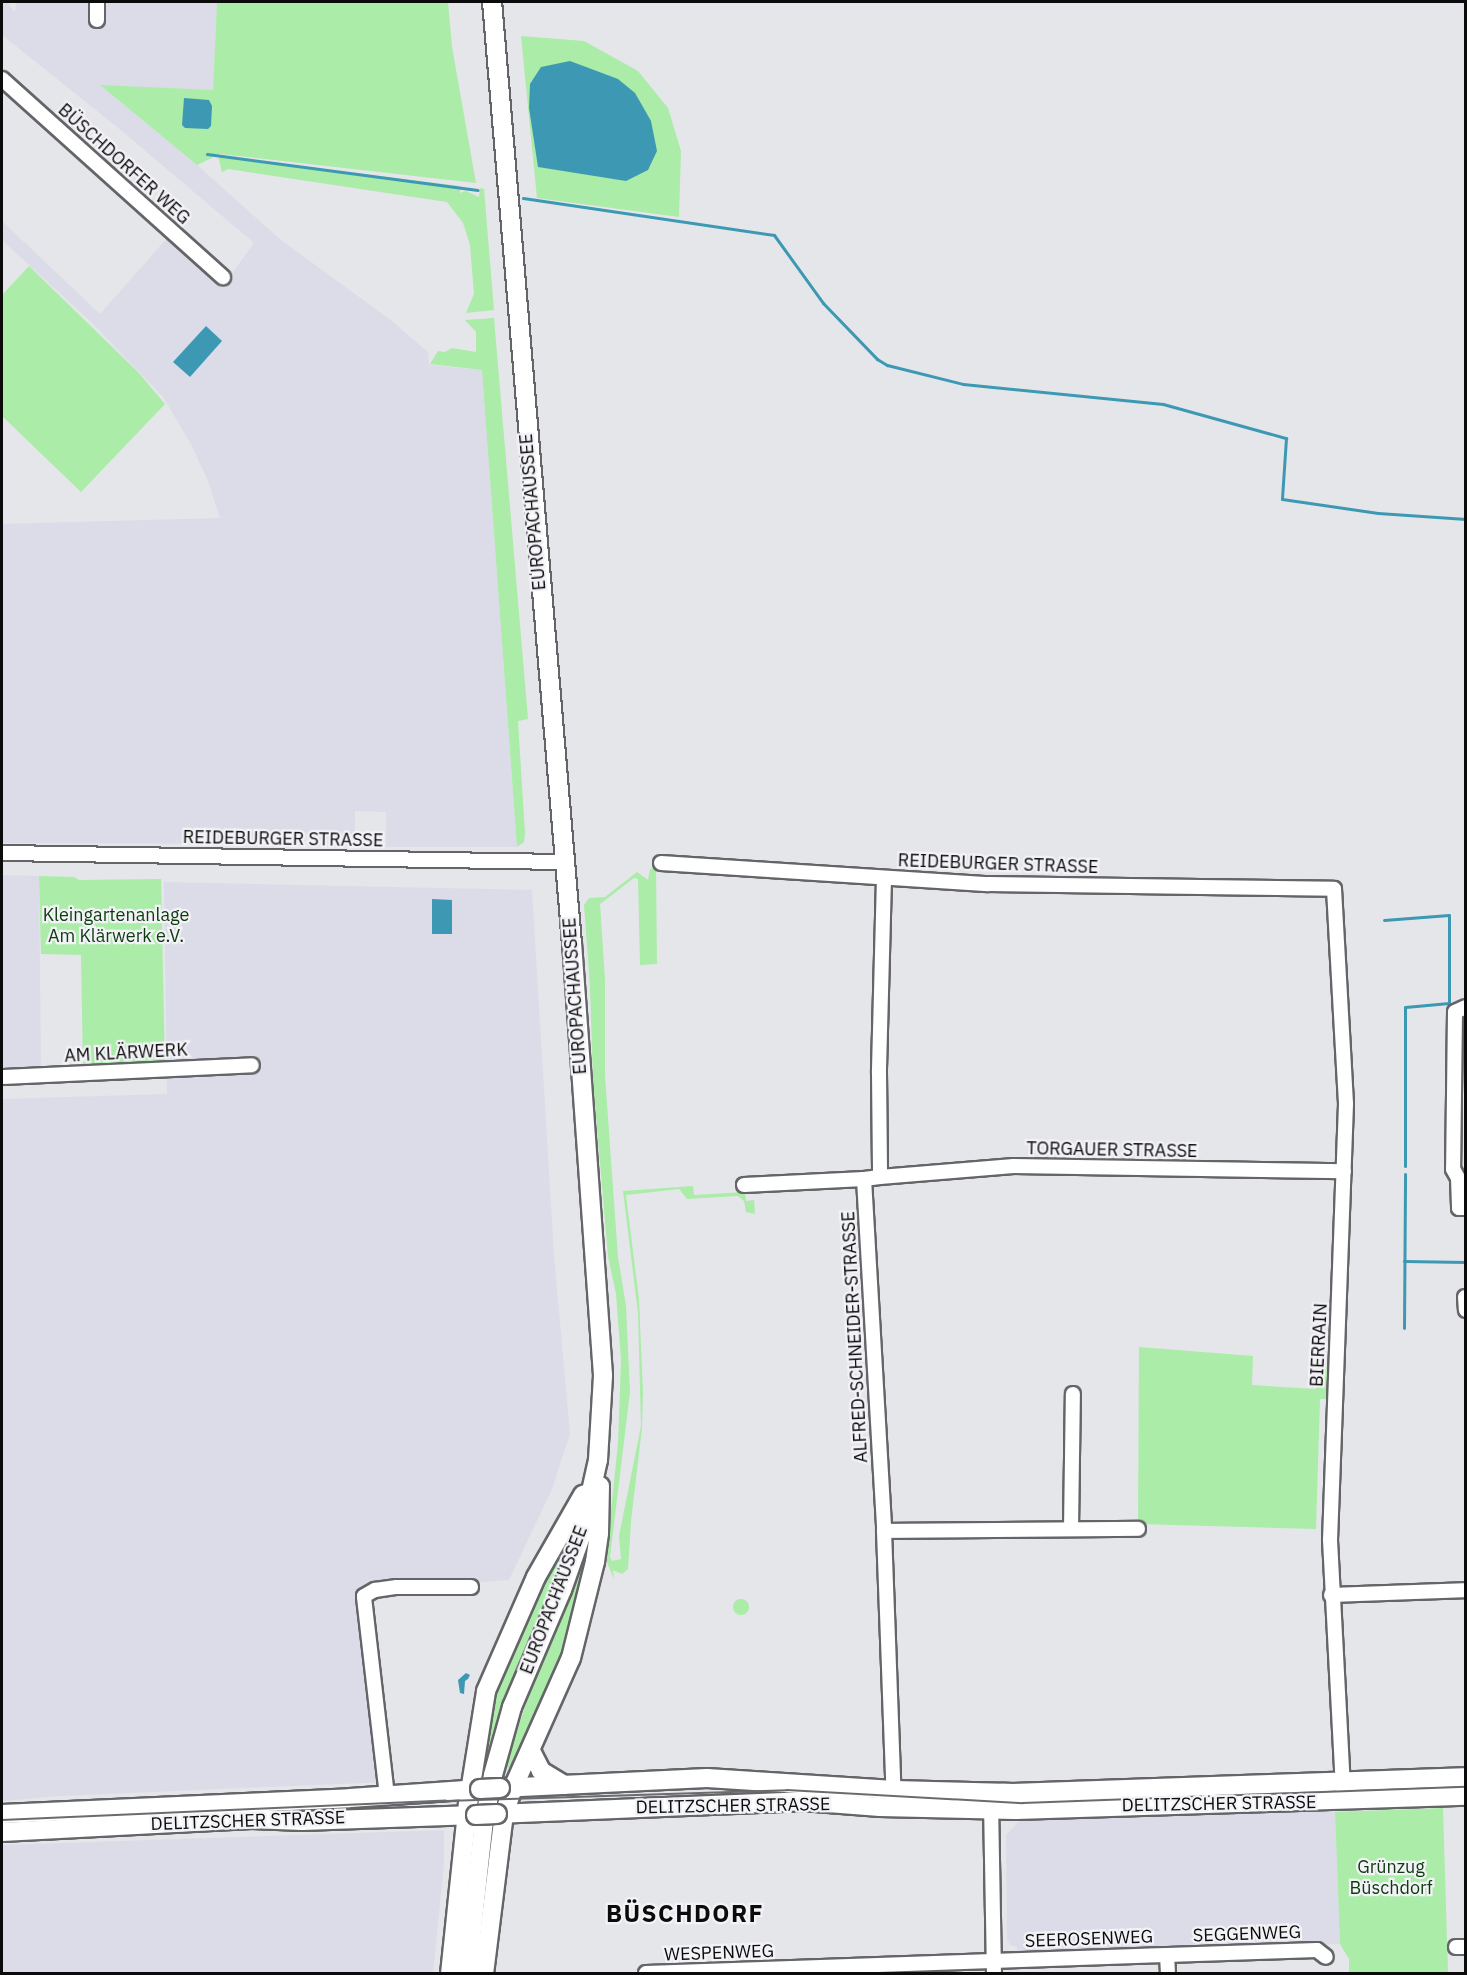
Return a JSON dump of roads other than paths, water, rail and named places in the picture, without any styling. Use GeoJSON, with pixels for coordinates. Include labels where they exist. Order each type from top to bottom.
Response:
{"type":"FeatureCollection","features":[{"type":"Feature","properties":{"kind":"main road","name":"EUROPACHAUSSEE"},"geometry":{"type":"LineString","coordinates":[[467,1974],[483,1828],[501,1742],[512,1707],[573,1561],[589,1504],[598,1460],[602,1407],[602,1341],[492,2]]}},
{"type":"Feature","properties":{"kind":"main road"},"geometry":{"type":"LineString","coordinates":[[484,1974],[501,1814],[506,1788],[531,1751],[571,1658],[590,1589],[601,1504],[598,1460]]}},
{"type":"Feature","properties":{"kind":"main road"},"geometry":{"type":"LineString","coordinates":[[450,1974],[486,1691],[536,1577],[579,1506],[598,1460]]}},
{"type":"Feature","properties":{"kind":"main road"},"geometry":{"type":"LineString","coordinates":[[531,1751],[541,1771],[566,1786]]}},
{"type":"Feature","properties":{"kind":"main road","name":"DELITZSCHER STRASSE"},"geometry":{"type":"LineString","coordinates":[[991,1801],[1466,1777]]}},
{"type":"Feature","properties":{"kind":"main road","name":"DELITZSCHER STRASSE"},"geometry":{"type":"LineString","coordinates":[[2,1814],[387,1796],[475,1789],[566,1786],[611,1781],[706,1778],[894,1799]]}},
{"type":"Feature","properties":{"kind":"main road","name":"DELITZSCHER STRASSE"},"geometry":{"type":"LineString","coordinates":[[2,1832],[252,1819],[302,1821],[894,1799],[1343,1802],[1466,1796]]}},
{"type":"Feature","properties":{"kind":"street"},"geometry":{"type":"LineString","coordinates":[[97,2],[97,20]]}},
{"type":"Feature","properties":{"kind":"street","name":"BÜSCHDORFER WEG"},"geometry":{"type":"LineString","coordinates":[[2,79],[223,277]]}},
{"type":"Feature","properties":{"kind":"street","name":"REIDEBURGER STRASSE"},"geometry":{"type":"LineString","coordinates":[[2,853],[564,862]]}},
{"type":"Feature","properties":{"kind":"street","name":"REIDEBURGER STRASSE"},"geometry":{"type":"LineString","coordinates":[[661,863],[884,878],[1067,886],[1334,889]]}},
{"type":"Feature","properties":{"kind":"street"},"geometry":{"type":"LineString","coordinates":[[744,1185],[880,1177],[879,1073],[884,878]]}},
{"type":"Feature","properties":{"kind":"street","name":"BIERRAIN"},"geometry":{"type":"LineString","coordinates":[[1334,889],[1346,1104],[1330,1540],[1343,1802]]}},
{"type":"Feature","properties":{"kind":"street"},"geometry":{"type":"LineString","coordinates":[[1466,1007],[1455,1012],[1454,1024],[1453,1169],[1462,1181],[1459,1208],[1466,1208]]}},
{"type":"Feature","properties":{"kind":"street","name":"AM KLÄRWERK"},"geometry":{"type":"LineString","coordinates":[[2,1077],[252,1065]]}},
{"type":"Feature","properties":{"kind":"street","name":"TORGAUER STRASSE"},"geometry":{"type":"LineString","coordinates":[[880,1177],[1014,1166],[1344,1171]]}},
{"type":"Feature","properties":{"kind":"street","name":"ALFRED-SCHNEIDER-STRASSE"},"geometry":{"type":"LineString","coordinates":[[864,1179],[884,1531],[894,1799]]}},
{"type":"Feature","properties":{"kind":"street"},"geometry":{"type":"LineString","coordinates":[[1465,1297],[1466,1310]]}},
{"type":"Feature","properties":{"kind":"street"},"geometry":{"type":"LineString","coordinates":[[1071,1529],[1073,1394]]}},
{"type":"Feature","properties":{"kind":"street"},"geometry":{"type":"LineString","coordinates":[[884,1531],[1138,1529]]}},
{"type":"Feature","properties":{"kind":"street"},"geometry":{"type":"LineString","coordinates":[[387,1796],[364,1596],[375,1590],[397,1587],[471,1587]]}},
{"type":"Feature","properties":{"kind":"street"},"geometry":{"type":"LineString","coordinates":[[1331,1595],[1466,1590]]}},
{"type":"Feature","properties":{"kind":"street"},"geometry":{"type":"LineString","coordinates":[[991,1801],[993,1967]]}},
{"type":"Feature","properties":{"kind":"street","name":"SEGGENWEG"},"geometry":{"type":"LineString","coordinates":[[1167,1955],[1317,1950],[1326,1958]]}},
{"type":"Feature","properties":{"kind":"street","name":"SEEROSENWEG"},"geometry":{"type":"LineString","coordinates":[[792,1971],[993,1967],[1167,1955],[1168,1974]]}},
{"type":"Feature","properties":{"kind":"street","name":"WESPENWEG"},"geometry":{"type":"LineString","coordinates":[[646,1973],[792,1971]]}},
{"type":"Feature","properties":{"kind":"water"},"geometry":{"type":"Polygon","coordinates":[[[570,61],[618,79],[635,93],[651,121],[657,151],[648,170],[626,181],[538,167],[529,108],[530,84],[541,67],[570,61]]]}},
{"type":"Feature","properties":{"kind":"water"},"geometry":{"type":"Polygon","coordinates":[[[184,98],[209,100],[212,106],[211,126],[208,129],[185,128],[182,125],[184,98]]]}},
{"type":"Feature","properties":{"kind":"water"},"geometry":{"type":"Polygon","coordinates":[[[206,326],[222,341],[190,377],[173,362],[206,326]]]}},
{"type":"Feature","properties":{"kind":"water"},"geometry":{"type":"Polygon","coordinates":[[[432,899],[452,900],[452,934],[432,934],[432,899]]]}},
{"type":"Feature","properties":{"kind":"water"},"geometry":{"type":"Polygon","coordinates":[[[466,1673],[470,1675],[465,1681],[464,1694],[460,1693],[458,1680],[466,1673]]]}},
{"type":"Feature","properties":{"kind":"waterway"},"geometry":{"type":"LineString","coordinates":[[207,154],[478,190]]}},
{"type":"Feature","properties":{"kind":"waterway"},"geometry":{"type":"LineString","coordinates":[[523,198],[774,235],[823,303],[877,359],[887,365],[963,384],[1163,404],[1286,438],[1282,499],[1378,513],[1466,519]]}},
{"type":"Feature","properties":{"kind":"waterway"},"geometry":{"type":"LineString","coordinates":[[1384,920],[1449,915],[1449,1003],[1405,1007],[1405,1166]]}},
{"type":"Feature","properties":{"kind":"waterway"},"geometry":{"type":"LineString","coordinates":[[1404,1328],[1405,1174]]}},
{"type":"Feature","properties":{"kind":"waterway"},"geometry":{"type":"LineString","coordinates":[[1404,1261],[1466,1262]]}},
{"type":"Feature","properties":{"kind":"tram line"},"geometry":{"type":"LineString","coordinates":[[2,1820],[446,1801],[787,1790],[1023,1803],[1466,1787]]}},
{"type":"Feature","properties":{"kind":"district","name":"BÜSCHDORF"},"geometry":{"type":"Point","coordinates":[685,1914]}},
{"type":"Feature","properties":{"kind":"park label","name":"Kleingartenanlage Am Klärwerk e.V."},"geometry":{"type":"Point","coordinates":[116,926]}},
{"type":"Feature","properties":{"kind":"park label","name":"Grünzug Büschdorf"},"geometry":{"type":"Point","coordinates":[1391,1878]}}]}
